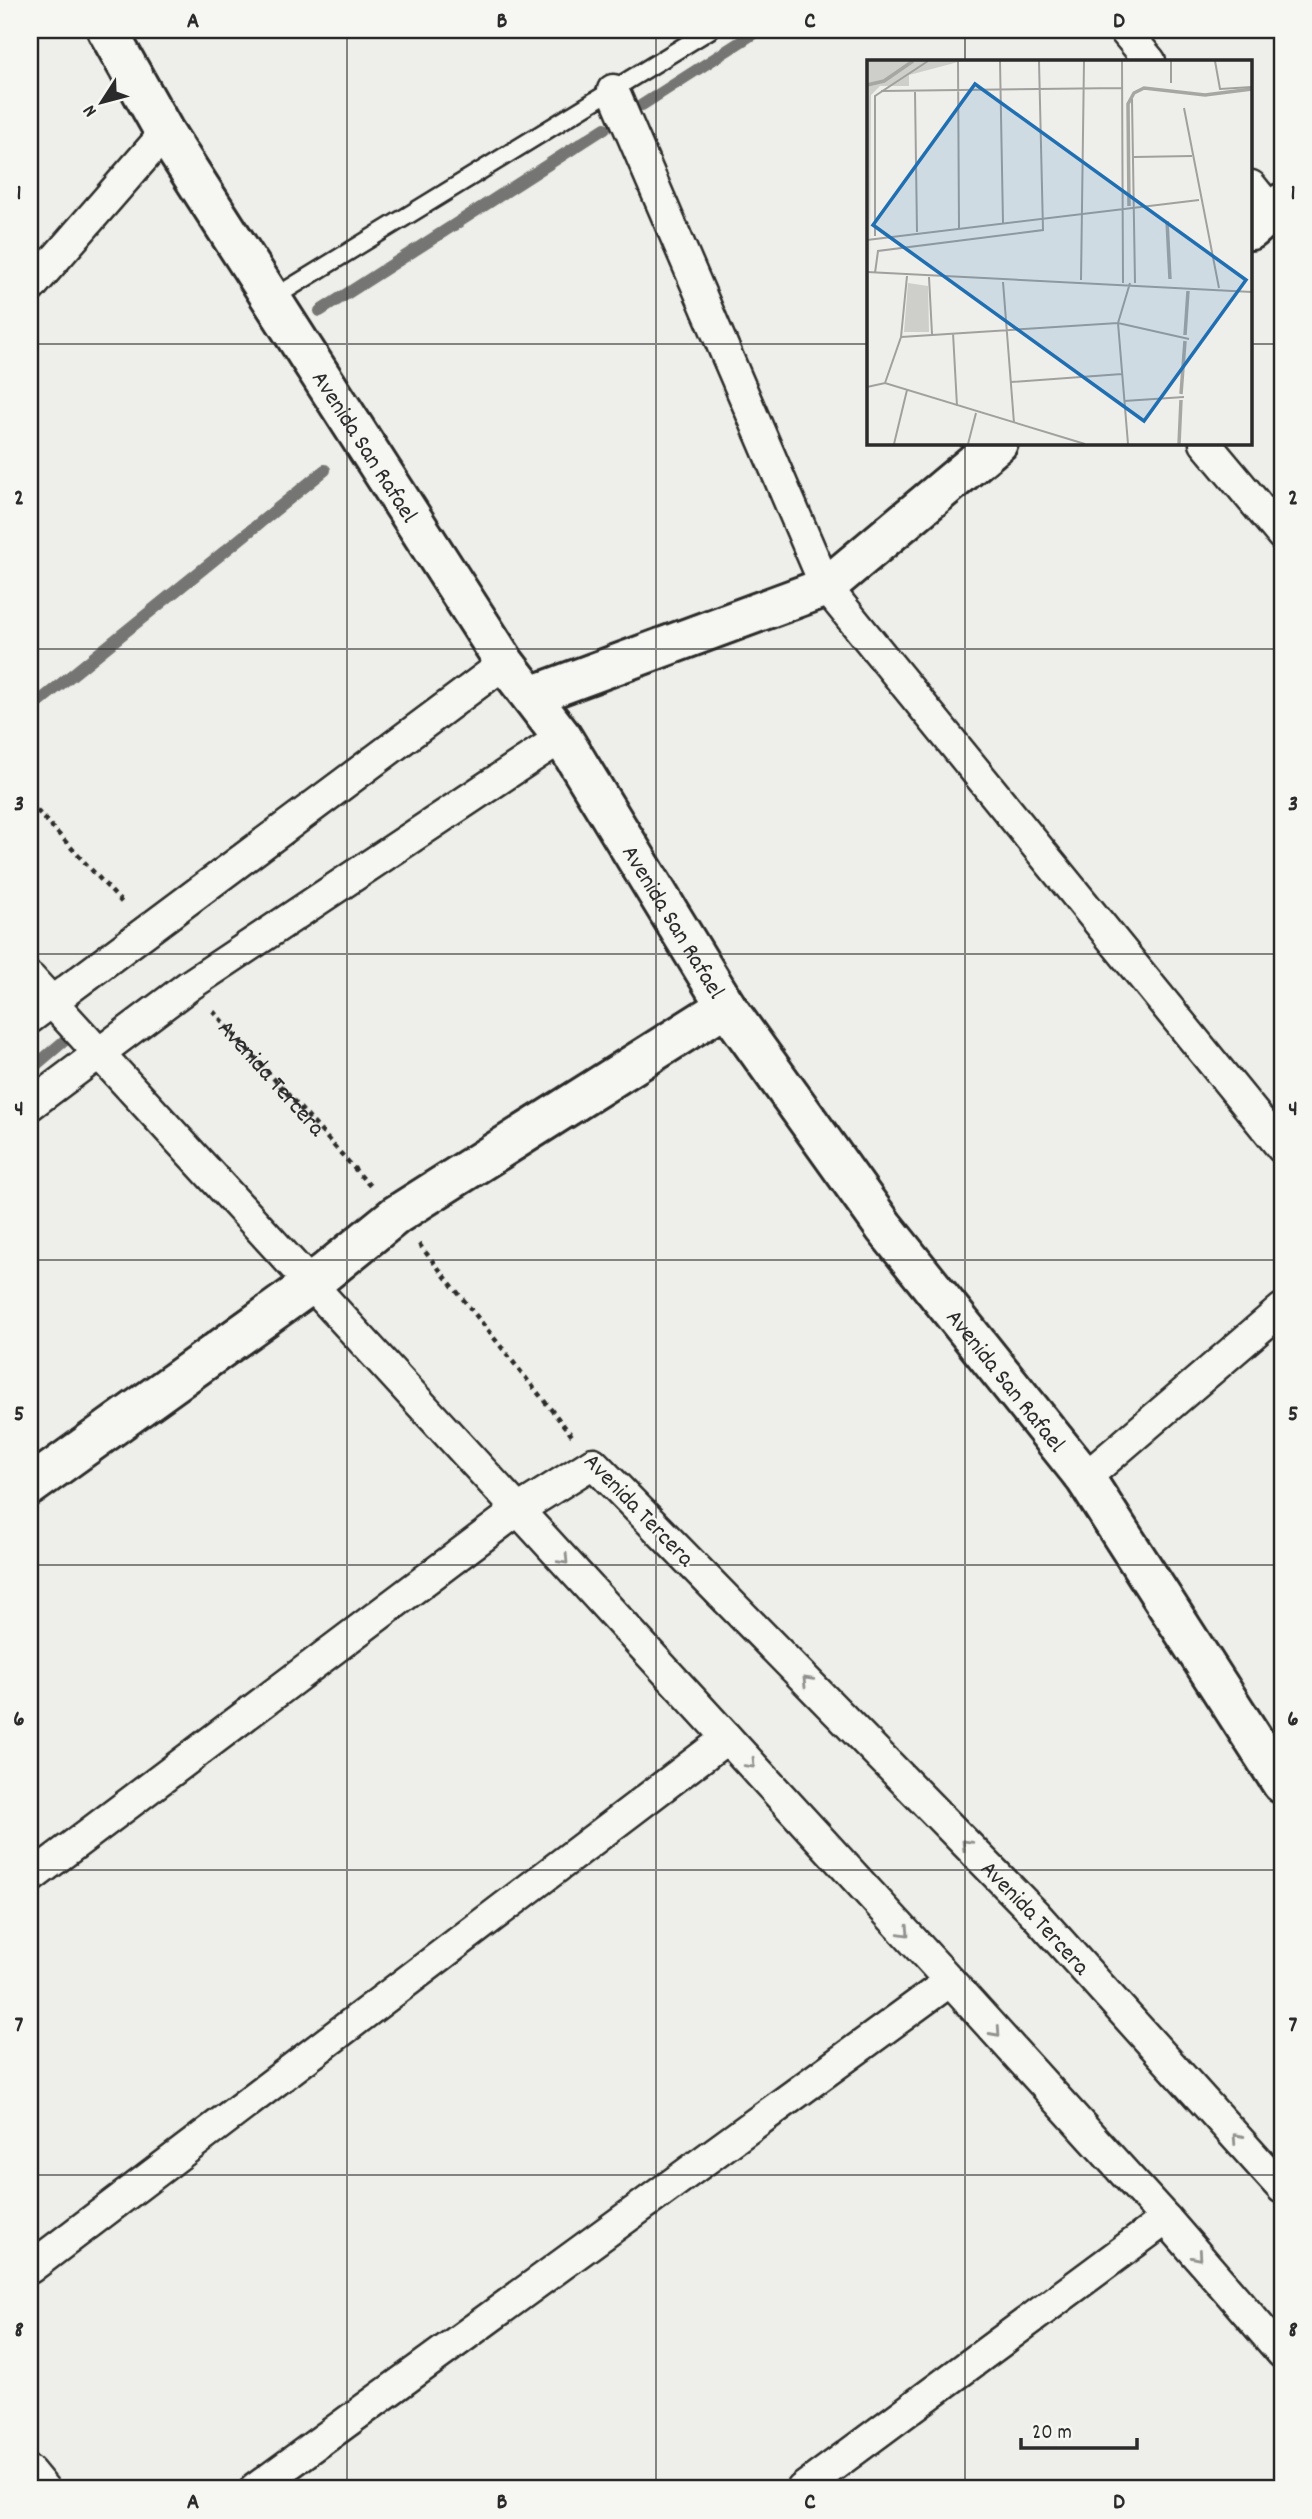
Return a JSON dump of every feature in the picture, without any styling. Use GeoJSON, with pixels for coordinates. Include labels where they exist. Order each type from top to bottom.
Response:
{"type":"FeatureCollection","features":[{"type":"Feature","properties":{"kind":"street","name":"Avenida San Rafael"},"geometry":{"type":"LineString","coordinates":[[107,30],[164,134],[505,663],[562,737],[726,1006],[884,1227],[1085,1478],[1282,1784]]}},
{"type":"Feature","properties":{"kind":"street"},"geometry":{"type":"LineString","coordinates":[[1124,30],[1149,60]]}},
{"type":"Feature","properties":{"kind":"street"},"geometry":{"type":"LineString","coordinates":[[613,90],[826,587],[1282,1147]]}},
{"type":"Feature","properties":{"kind":"street"},"geometry":{"type":"LineString","coordinates":[[30,288],[164,134]]}},
{"type":"Feature","properties":{"kind":"street"},"geometry":{"type":"LineString","coordinates":[[531,696],[826,587],[997,444]]}},
{"type":"Feature","properties":{"kind":"street"},"geometry":{"type":"LineString","coordinates":[[1206,444],[1282,535]]}},
{"type":"Feature","properties":{"kind":"street"},"geometry":{"type":"LineString","coordinates":[[41,1009],[505,663]]}},
{"type":"Feature","properties":{"kind":"street"},"geometry":{"type":"LineString","coordinates":[[30,1105],[190,985],[562,737]]}},
{"type":"Feature","properties":{"kind":"street"},"geometry":{"type":"LineString","coordinates":[[30,978],[41,1009],[98,1053],[950,1981],[1166,2219],[1282,2353]]}},
{"type":"Feature","properties":{"kind":"street"},"geometry":{"type":"LineString","coordinates":[[30,1486],[311,1284],[396,1215],[726,1006]]}},
{"type":"Feature","properties":{"kind":"street"},"geometry":{"type":"LineString","coordinates":[[1085,1478],[1282,1309]]}},
{"type":"Feature","properties":{"kind":"street"},"geometry":{"type":"LineString","coordinates":[[30,1878],[518,1510],[593,1463]]}},
{"type":"Feature","properties":{"kind":"street","name":"Avenida Tercera"},"geometry":{"type":"LineString","coordinates":[[593,1463],[1035,1914],[1282,2188]]}},
{"type":"Feature","properties":{"kind":"street"},"geometry":{"type":"LineString","coordinates":[[30,2268],[727,1738]]}},
{"type":"Feature","properties":{"kind":"street"},"geometry":{"type":"LineString","coordinates":[[255,2489],[950,1981]]}},
{"type":"Feature","properties":{"kind":"street"},"geometry":{"type":"LineString","coordinates":[[802,2489],[1166,2219]]}},
{"type":"Feature","properties":{"kind":"street"},"geometry":{"type":"LineString","coordinates":[[30,2472],[44,2489]]}},
{"type":"Feature","properties":{"kind":"lane"},"geometry":{"type":"LineString","coordinates":[[270,300],[710,30]]}},
{"type":"Feature","properties":{"kind":"path"},"geometry":{"type":"LineString","coordinates":[[30,803],[146,930]]}},
{"type":"Feature","properties":{"kind":"path","name":"Avenida Tercera"},"geometry":{"type":"LineString","coordinates":[[190,985],[396,1215],[593,1463]]}},
{"type":"Feature","properties":{"kind":"waterway"},"geometry":{"type":"LineString","coordinates":[[642,105],[759,30]]}},
{"type":"Feature","properties":{"kind":"waterway"},"geometry":{"type":"LineString","coordinates":[[320,311],[605,128]]}},
{"type":"Feature","properties":{"kind":"waterway"},"geometry":{"type":"LineString","coordinates":[[30,709],[325,470]]}},
{"type":"Feature","properties":{"kind":"waterway"},"geometry":{"type":"LineString","coordinates":[[30,1070],[70,1036]]}}]}
